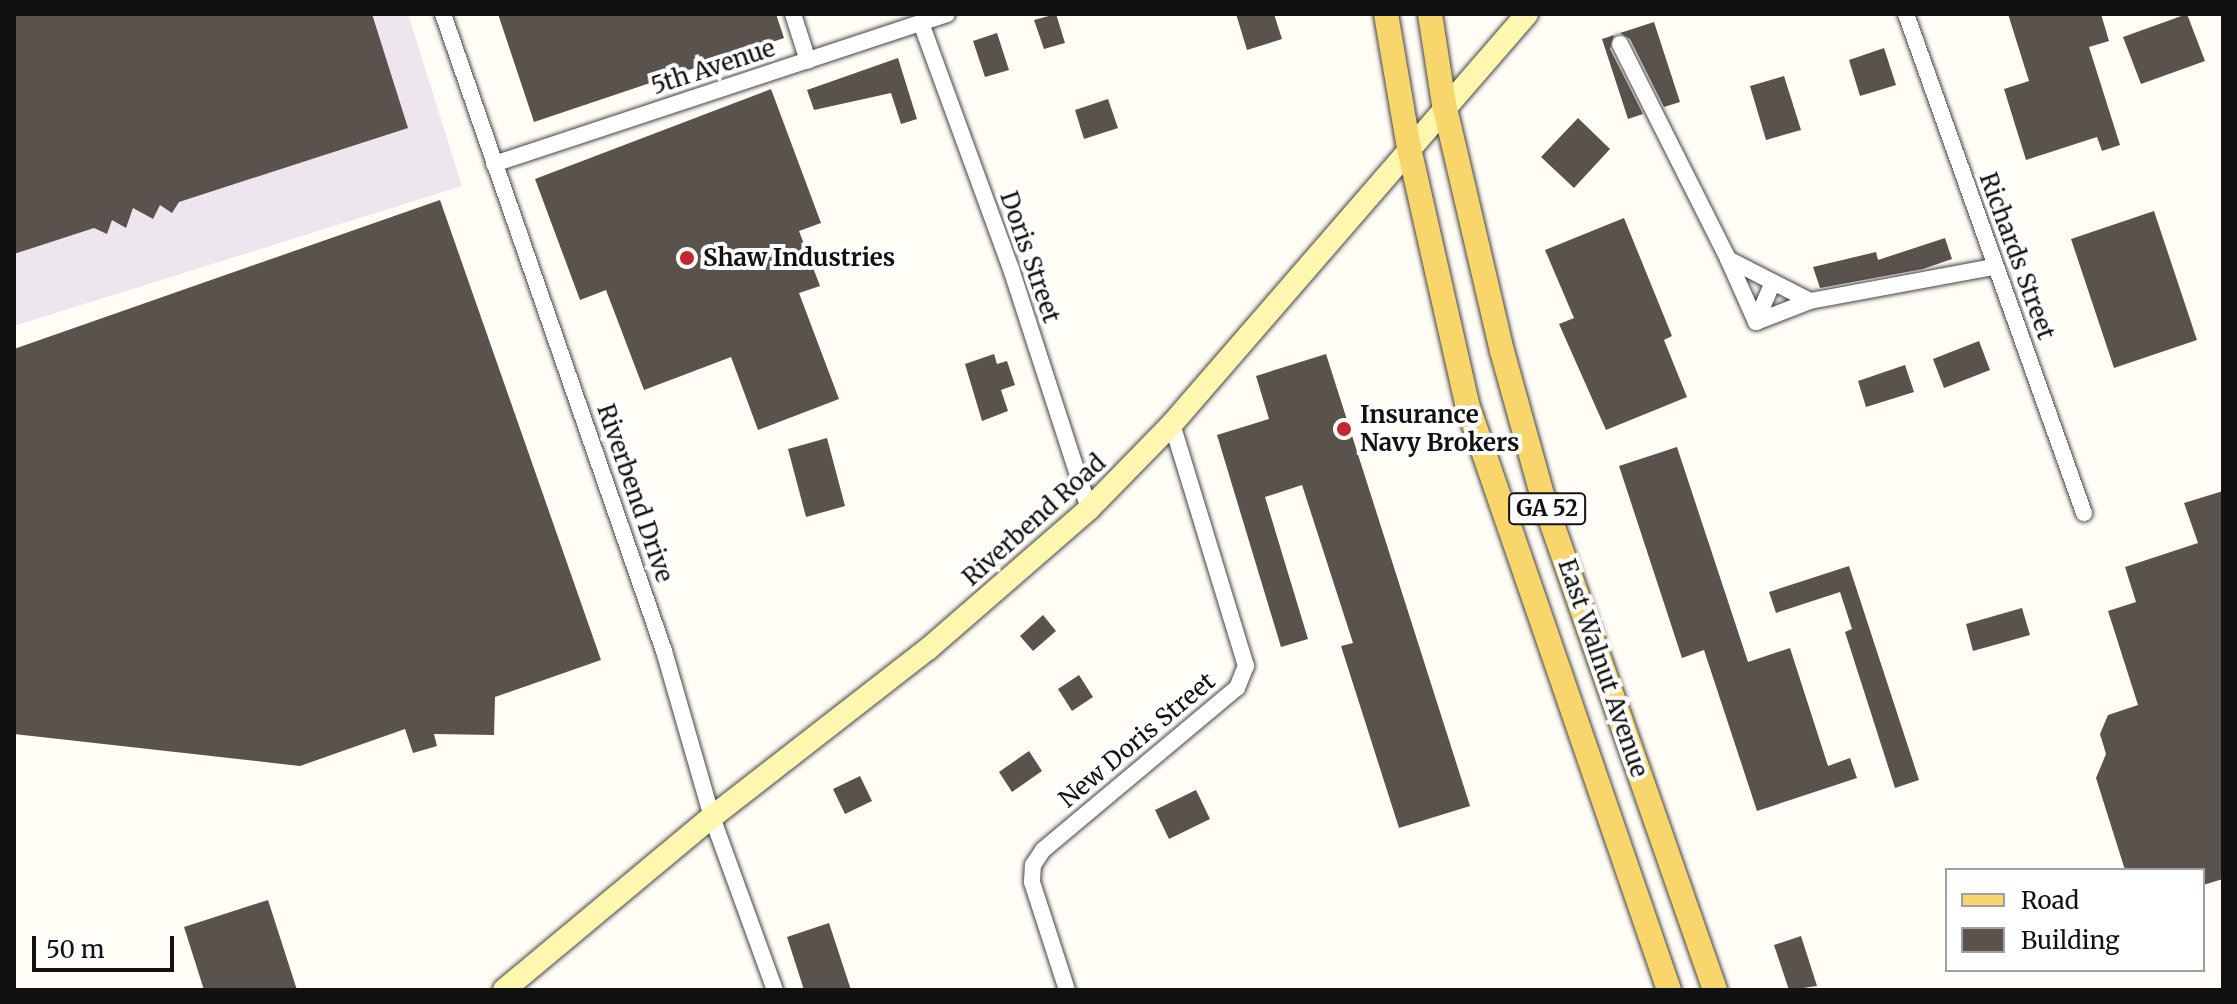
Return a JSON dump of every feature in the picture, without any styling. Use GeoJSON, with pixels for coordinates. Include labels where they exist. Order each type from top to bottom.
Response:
{"type":"FeatureCollection","features":[{"type":"Feature","properties":{"kind":"main road","name":"East Walnut Avenue"},"geometry":{"type":"LineString","coordinates":[[1386,14],[1409,148],[1467,404],[1669,990]]}},
{"type":"Feature","properties":{"kind":"main road","name":"East Walnut Avenue"},"geometry":{"type":"LineString","coordinates":[[1430,14],[1444,104],[1502,351],[1543,498],[1715,990]]}},
{"type":"Feature","properties":{"kind":"street","name":"Riverbend Drive"},"geometry":{"type":"LineString","coordinates":[[443,14],[664,651],[712,817],[775,990]]}},
{"type":"Feature","properties":{"kind":"street"},"geometry":{"type":"LineString","coordinates":[[793,14],[808,61]]}},
{"type":"Feature","properties":{"kind":"street","name":"5th Avenue"},"geometry":{"type":"LineString","coordinates":[[494,164],[947,14]]}},
{"type":"Feature","properties":{"kind":"street","name":"Riverbend Road"},"geometry":{"type":"LineString","coordinates":[[504,990],[712,817],[928,649],[1089,509],[1172,424],[1444,104],[1527,14]]}},
{"type":"Feature","properties":{"kind":"street","name":"Richards Street"},"geometry":{"type":"LineString","coordinates":[[1906,14],[2084,513]]}},
{"type":"Feature","properties":{"kind":"street","name":"Doris Street"},"geometry":{"type":"LineString","coordinates":[[921,23],[1011,269],[1089,509]]}},
{"type":"Feature","properties":{"kind":"street"},"geometry":{"type":"LineString","coordinates":[[1620,44],[1728,259],[1756,322]]}},
{"type":"Feature","properties":{"kind":"street"},"geometry":{"type":"LineString","coordinates":[[1728,259],[1810,301]]}},
{"type":"Feature","properties":{"kind":"street"},"geometry":{"type":"LineString","coordinates":[[1756,322],[1810,301],[1994,267]]}},
{"type":"Feature","properties":{"kind":"street"},"geometry":{"type":"LineString","coordinates":[[1756,322],[1773,282]]}},
{"type":"Feature","properties":{"kind":"street","name":"New Doris Street"},"geometry":{"type":"LineString","coordinates":[[1063,989],[1032,882],[1033,865],[1043,850],[1237,688],[1246,666],[1172,424]]}},
{"type":"Feature","properties":{"kind":"shaded area"},"geometry":{"type":"Polygon","coordinates":[[[14,14],[408,14],[462,186],[14,326],[14,14]]]}},
{"type":"Feature","properties":{"kind":"building"},"geometry":{"type":"Polygon","coordinates":[[[14,14],[372,14],[408,128],[179,202],[172,213],[160,205],[153,219],[133,208],[126,228],[112,220],[107,234],[94,228],[14,254],[14,14]]]}},
{"type":"Feature","properties":{"kind":"building"},"geometry":{"type":"Polygon","coordinates":[[[498,14],[776,14],[784,38],[534,122],[498,14]]]}},
{"type":"Feature","properties":{"kind":"building"},"geometry":{"type":"Polygon","coordinates":[[[1056,14],[1065,43],[1044,49],[1034,20],[1056,14]]]}},
{"type":"Feature","properties":{"kind":"building"},"geometry":{"type":"Polygon","coordinates":[[[1236,14],[1274,14],[1282,39],[1247,50],[1236,14]]]}},
{"type":"Feature","properties":{"kind":"building"},"geometry":{"type":"Polygon","coordinates":[[[2008,14],[2101,14],[2109,41],[2089,47],[2120,145],[2102,151],[2097,137],[2026,160],[2004,89],[2029,81],[2008,14]]]}},
{"type":"Feature","properties":{"kind":"building"},"geometry":{"type":"Polygon","coordinates":[[[2187,14],[2205,61],[2141,84],[2123,37],[2187,14]]]}},
{"type":"Feature","properties":{"kind":"building"},"geometry":{"type":"Polygon","coordinates":[[[1654,22],[1680,102],[1664,107],[1630,39],[1620,33],[1654,22]]]}},
{"type":"Feature","properties":{"kind":"building"},"geometry":{"type":"Polygon","coordinates":[[[997,33],[1009,70],[985,77],[973,41],[997,33]]]}},
{"type":"Feature","properties":{"kind":"building"},"geometry":{"type":"Polygon","coordinates":[[[1614,35],[1610,49],[1643,114],[1628,119],[1602,39],[1614,35]]]}},
{"type":"Feature","properties":{"kind":"building"},"geometry":{"type":"Polygon","coordinates":[[[1884,48],[1896,85],[1860,96],[1849,60],[1884,48]]]}},
{"type":"Feature","properties":{"kind":"building"},"geometry":{"type":"Polygon","coordinates":[[[898,58],[917,119],[901,124],[891,93],[814,110],[807,90],[898,58]]]}},
{"type":"Feature","properties":{"kind":"building"},"geometry":{"type":"Polygon","coordinates":[[[1784,76],[1801,130],[1766,140],[1750,86],[1784,76]]]}},
{"type":"Feature","properties":{"kind":"building","name":"Shaw Industries"},"geometry":{"type":"Polygon","coordinates":[[[771,89],[821,223],[799,231],[820,286],[799,293],[839,399],[758,430],[731,357],[644,390],[606,290],[580,300],[535,179],[771,89]]]}},
{"type":"Feature","properties":{"kind":"building"},"geometry":{"type":"Polygon","coordinates":[[[1108,99],[1118,128],[1084,139],[1075,110],[1108,99]]]}},
{"type":"Feature","properties":{"kind":"building"},"geometry":{"type":"Polygon","coordinates":[[[1578,118],[1610,149],[1574,188],[1541,157],[1578,118]]]}},
{"type":"Feature","properties":{"kind":"building"},"geometry":{"type":"Polygon","coordinates":[[[440,200],[601,660],[495,697],[494,735],[434,734],[437,746],[413,753],[405,729],[300,766],[14,734],[14,349],[440,200]]]}},
{"type":"Feature","properties":{"kind":"building"},"geometry":{"type":"Polygon","coordinates":[[[2154,211],[2197,340],[2114,368],[2071,239],[2154,211]]]}},
{"type":"Feature","properties":{"kind":"building"},"geometry":{"type":"Polygon","coordinates":[[[1624,218],[1672,336],[1664,340],[1687,397],[1606,430],[1559,324],[1574,318],[1545,250],[1624,218]]]}},
{"type":"Feature","properties":{"kind":"building"},"geometry":{"type":"Polygon","coordinates":[[[1945,238],[1952,259],[1923,269],[1820,288],[1813,267],[1876,252],[1878,260],[1945,238]]]}},
{"type":"Feature","properties":{"kind":"building"},"geometry":{"type":"Polygon","coordinates":[[[1979,341],[1990,370],[1944,388],[1933,359],[1979,341]]]}},
{"type":"Feature","properties":{"kind":"building"},"geometry":{"type":"Polygon","coordinates":[[[994,354],[997,364],[1007,361],[1015,385],[1001,390],[1008,411],[982,421],[965,364],[994,354]]]}},
{"type":"Feature","properties":{"kind":"building"},"geometry":{"type":"Polygon","coordinates":[[[1326,354],[1470,806],[1399,828],[1341,646],[1353,643],[1302,485],[1265,497],[1308,639],[1281,647],[1217,435],[1269,419],[1256,376],[1326,354]]]}},
{"type":"Feature","properties":{"kind":"building"},"geometry":{"type":"Polygon","coordinates":[[[1905,365],[1914,392],[1866,407],[1858,381],[1905,365]]]}},
{"type":"Feature","properties":{"kind":"building"},"geometry":{"type":"Polygon","coordinates":[[[827,438],[845,506],[806,517],[788,449],[827,438]]]}},
{"type":"Feature","properties":{"kind":"building"},"geometry":{"type":"Polygon","coordinates":[[[1677,447],[1748,662],[1790,648],[1828,766],[1850,758],[1857,778],[1757,811],[1704,650],[1682,658],[1619,466],[1677,447]]]}},
{"type":"Feature","properties":{"kind":"building"},"geometry":{"type":"Polygon","coordinates":[[[2223,491],[2223,879],[2205,884],[2205,868],[2124,868],[2096,778],[2106,754],[2100,734],[2108,715],[2138,705],[2108,611],[2136,602],[2125,567],[2198,543],[2184,503],[2223,491]]]}},
{"type":"Feature","properties":{"kind":"building"},"geometry":{"type":"Polygon","coordinates":[[[1849,566],[1919,780],[1895,788],[1845,632],[1852,629],[1840,592],[1776,613],[1769,592],[1849,566]]]}},
{"type":"Feature","properties":{"kind":"building"},"geometry":{"type":"Polygon","coordinates":[[[2022,608],[2030,635],[1973,651],[1966,624],[2022,608]]]}},
{"type":"Feature","properties":{"kind":"building"},"geometry":{"type":"Polygon","coordinates":[[[1043,615],[1056,631],[1033,651],[1020,636],[1043,615]]]}},
{"type":"Feature","properties":{"kind":"building"},"geometry":{"type":"Polygon","coordinates":[[[1079,675],[1093,697],[1072,711],[1058,689],[1079,675]]]}},
{"type":"Feature","properties":{"kind":"building"},"geometry":{"type":"Polygon","coordinates":[[[1029,751],[1042,771],[1012,792],[999,772],[1029,751]]]}},
{"type":"Feature","properties":{"kind":"building"},"geometry":{"type":"Polygon","coordinates":[[[860,776],[872,801],[845,814],[833,789],[860,776]]]}},
{"type":"Feature","properties":{"kind":"building"},"geometry":{"type":"Polygon","coordinates":[[[1196,790],[1210,819],[1169,839],[1155,810],[1196,790]]]}},
{"type":"Feature","properties":{"kind":"building"},"geometry":{"type":"Polygon","coordinates":[[[268,900],[297,990],[204,990],[184,927],[268,900]]]}},
{"type":"Feature","properties":{"kind":"building"},"geometry":{"type":"Polygon","coordinates":[[[829,923],[851,990],[804,990],[787,937],[829,923]]]}},
{"type":"Feature","properties":{"kind":"building"},"geometry":{"type":"Polygon","coordinates":[[[1801,936],[1817,986],[1789,990],[1774,945],[1801,936]]]}},
{"type":"Feature","properties":{"kind":"place","name":"Shaw Industries"},"geometry":{"type":"Point","coordinates":[687,258]}},
{"type":"Feature","properties":{"kind":"place","name":"Insurance Navy Brokers"},"geometry":{"type":"Point","coordinates":[1344,429]}}]}
